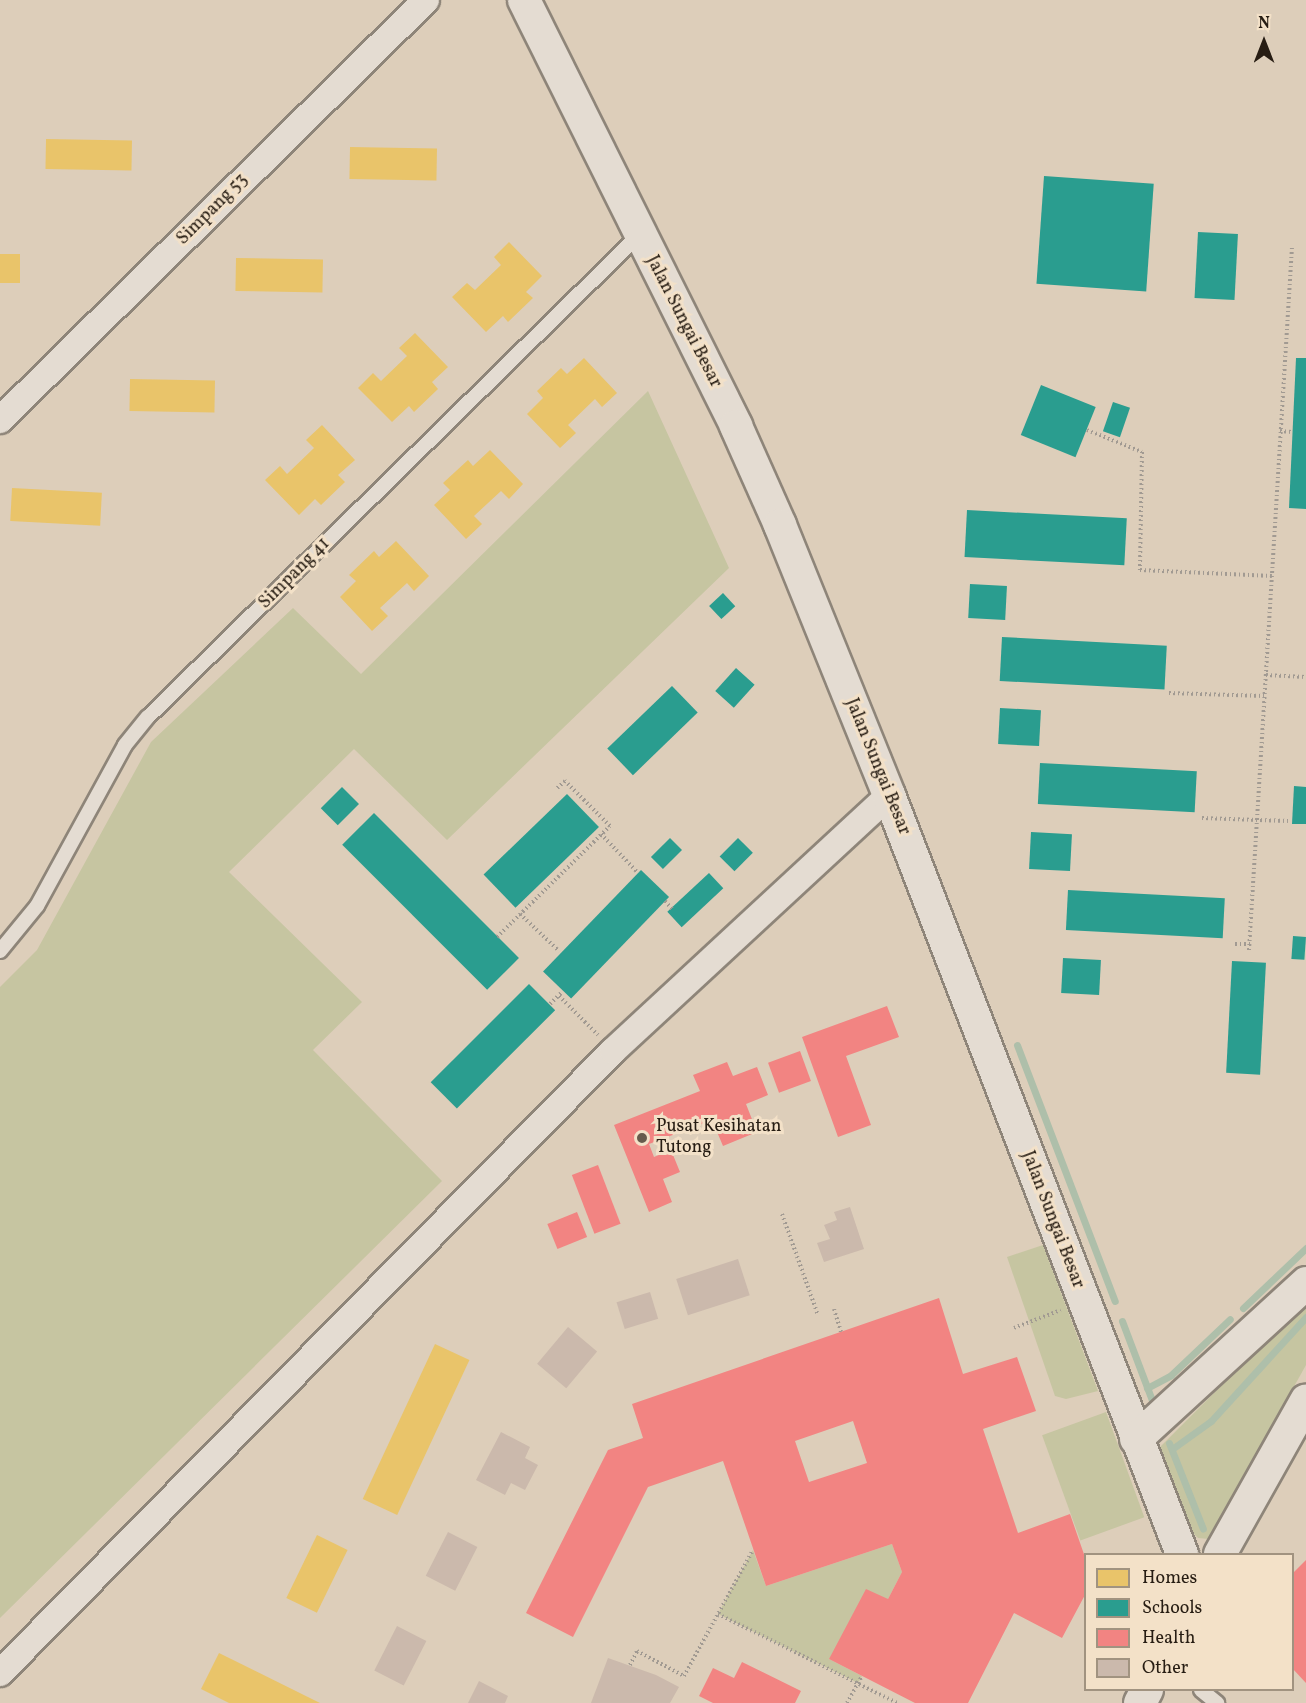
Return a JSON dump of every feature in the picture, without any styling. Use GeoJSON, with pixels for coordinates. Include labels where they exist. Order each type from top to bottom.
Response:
{"type":"FeatureCollection","features":[{"type":"Feature","properties":{"kind":"street","name":"Simpang 53"},"geometry":{"type":"LineString","coordinates":[[0,420],[426,0]]}},
{"type":"Feature","properties":{"kind":"street","name":"Jalan Sungai Besar"},"geometry":{"type":"LineString","coordinates":[[524,0],[746,448],[890,795],[1083,1302],[1182,1553]]}},
{"type":"Feature","properties":{"kind":"street"},"geometry":{"type":"LineString","coordinates":[[0,1673],[613,1051],[890,795]]}},
{"type":"Feature","properties":{"kind":"street"},"geometry":{"type":"LineString","coordinates":[[1136,1439],[1306,1283]]}},
{"type":"Feature","properties":{"kind":"street"},"geometry":{"type":"LineString","coordinates":[[1221,1553],[1306,1401]]}},
{"type":"Feature","properties":{"kind":"lane","name":"Simpang 41"},"geometry":{"type":"LineString","coordinates":[[0,951],[37,906],[125,745],[148,717],[639,235]]}},
{"type":"Feature","properties":{"kind":"lane"},"geometry":{"type":"LineString","coordinates":[[1203,1691],[1217,1703]]}},
{"type":"Feature","properties":{"kind":"path"},"geometry":{"type":"LineString","coordinates":[[1235,944],[1250,947],[1292,246]]}},
{"type":"Feature","properties":{"kind":"path"},"geometry":{"type":"LineString","coordinates":[[1087,430],[1142,452],[1140,570],[1272,576]]}},
{"type":"Feature","properties":{"kind":"path"},"geometry":{"type":"LineString","coordinates":[[1280,431],[1292,432]]}},
{"type":"Feature","properties":{"kind":"path"},"geometry":{"type":"LineString","coordinates":[[1266,675],[1306,677]]}},
{"type":"Feature","properties":{"kind":"path"},"geometry":{"type":"LineString","coordinates":[[1169,693],[1264,696]]}},
{"type":"Feature","properties":{"kind":"path"},"geometry":{"type":"LineString","coordinates":[[497,937],[610,826],[565,781],[555,790]]}},
{"type":"Feature","properties":{"kind":"path"},"geometry":{"type":"LineString","coordinates":[[1202,818],[1288,821]]}},
{"type":"Feature","properties":{"kind":"path"},"geometry":{"type":"LineString","coordinates":[[600,834],[638,873]]}},
{"type":"Feature","properties":{"kind":"path"},"geometry":{"type":"LineString","coordinates":[[665,901],[672,909]]}},
{"type":"Feature","properties":{"kind":"path"},"geometry":{"type":"LineString","coordinates":[[520,914],[559,951]]}},
{"type":"Feature","properties":{"kind":"path"},"geometry":{"type":"LineString","coordinates":[[550,1004],[560,994],[613,1051]]}},
{"type":"Feature","properties":{"kind":"path"},"geometry":{"type":"LineString","coordinates":[[782,1214],[818,1315]]}},
{"type":"Feature","properties":{"kind":"path"},"geometry":{"type":"LineString","coordinates":[[1014,1328],[1083,1302]]}},
{"type":"Feature","properties":{"kind":"path"},"geometry":{"type":"LineString","coordinates":[[834,1309],[841,1332]]}},
{"type":"Feature","properties":{"kind":"path"},"geometry":{"type":"LineString","coordinates":[[630,1665],[637,1651],[684,1676],[753,1550]]}},
{"type":"Feature","properties":{"kind":"path"},"geometry":{"type":"LineString","coordinates":[[718,1614],[897,1703]]}},
{"type":"Feature","properties":{"kind":"path"},"geometry":{"type":"LineString","coordinates":[[847,1703],[862,1676]]}},
{"type":"Feature","properties":{"kind":"green space"},"geometry":{"type":"Polygon","coordinates":[[[648,391],[729,568],[447,840],[354,749],[229,872],[362,1002],[313,1050],[442,1181],[0,1618],[0,987],[37,950],[151,742],[293,608],[361,674],[648,391]]]}},
{"type":"Feature","properties":{"kind":"green space"},"geometry":{"type":"Polygon","coordinates":[[[1043,1245],[1098,1391],[1066,1399],[1055,1396],[1007,1257],[1043,1245]]]}},
{"type":"Feature","properties":{"kind":"green space"},"geometry":{"type":"Polygon","coordinates":[[[1306,1301],[1306,1365],[1209,1539],[1198,1538],[1181,1521],[1157,1450],[1306,1301]]]}},
{"type":"Feature","properties":{"kind":"green space"},"geometry":{"type":"Polygon","coordinates":[[[1106,1412],[1144,1517],[1080,1541],[1042,1435],[1106,1412]]]}},
{"type":"Feature","properties":{"kind":"green space"},"geometry":{"type":"Polygon","coordinates":[[[892,1544],[902,1572],[888,1599],[829,1659],[862,1676],[858,1683],[718,1614],[753,1550],[766,1586],[892,1544]]]}},
{"type":"Feature","properties":{"kind":"building: Homes"},"geometry":{"type":"Polygon","coordinates":[[[46,139],[132,141],[131,170],[45,169],[46,139]]]}},
{"type":"Feature","properties":{"kind":"building: Homes"},"geometry":{"type":"Polygon","coordinates":[[[350,147],[437,149],[436,181],[349,179],[350,147]]]}},
{"type":"Feature","properties":{"kind":"building: Homes"},"geometry":{"type":"Polygon","coordinates":[[[509,242],[542,276],[526,292],[533,298],[508,322],[503,316],[486,332],[452,297],[467,283],[475,290],[501,265],[494,257],[509,242]]]}},
{"type":"Feature","properties":{"kind":"building: Homes"},"geometry":{"type":"Polygon","coordinates":[[[0,254],[20,254],[20,283],[0,283],[0,254]]]}},
{"type":"Feature","properties":{"kind":"building: Homes"},"geometry":{"type":"Polygon","coordinates":[[[236,258],[323,260],[322,293],[235,291],[236,258]]]}},
{"type":"Feature","properties":{"kind":"building: Homes"},"geometry":{"type":"Polygon","coordinates":[[[415,333],[448,367],[432,382],[438,389],[414,412],[409,406],[392,422],[358,388],[373,373],[381,381],[407,356],[399,348],[415,333]]]}},
{"type":"Feature","properties":{"kind":"building: Homes"},"geometry":{"type":"Polygon","coordinates":[[[584,358],[617,393],[602,407],[595,399],[568,425],[576,433],[560,448],[527,414],[543,398],[537,391],[561,368],[567,374],[584,358]]]}},
{"type":"Feature","properties":{"kind":"building: Homes"},"geometry":{"type":"Polygon","coordinates":[[[130,379],[215,380],[214,412],[129,411],[130,379]]]}},
{"type":"Feature","properties":{"kind":"building: Homes"},"geometry":{"type":"Polygon","coordinates":[[[322,425],[355,460],[338,475],[345,482],[321,505],[315,499],[299,515],[265,480],[280,466],[287,474],[314,448],[306,440],[322,425]]]}},
{"type":"Feature","properties":{"kind":"building: Homes"},"geometry":{"type":"Polygon","coordinates":[[[490,450],[523,484],[509,499],[501,491],[474,516],[482,524],[466,539],[434,505],[450,490],[443,483],[468,460],[473,466],[490,450]]]}},
{"type":"Feature","properties":{"kind":"building: Homes"},"geometry":{"type":"Polygon","coordinates":[[[12,488],[102,493],[100,526],[10,521],[12,488]]]}},
{"type":"Feature","properties":{"kind":"building: Homes"},"geometry":{"type":"Polygon","coordinates":[[[396,541],[429,576],[414,591],[407,583],[380,608],[388,616],[372,631],[340,597],[356,581],[349,575],[374,551],[379,557],[396,541]]]}},
{"type":"Feature","properties":{"kind":"building: Homes"},"geometry":{"type":"Polygon","coordinates":[[[435,1344],[469,1360],[397,1515],[363,1499],[435,1344]]]}},
{"type":"Feature","properties":{"kind":"building: Homes"},"geometry":{"type":"Polygon","coordinates":[[[317,1535],[348,1550],[317,1613],[286,1598],[317,1535]]]}},
{"type":"Feature","properties":{"kind":"building: Homes"},"geometry":{"type":"Polygon","coordinates":[[[219,1653],[320,1703],[229,1703],[201,1689],[219,1653]]]}},
{"type":"Feature","properties":{"kind":"building: Schools"},"geometry":{"type":"Polygon","coordinates":[[[1044,176],[1154,184],[1146,291],[1036,284],[1044,176]]]}},
{"type":"Feature","properties":{"kind":"building: Schools"},"geometry":{"type":"Polygon","coordinates":[[[1198,232],[1238,234],[1234,300],[1195,298],[1198,232]]]}},
{"type":"Feature","properties":{"kind":"building: Schools"},"geometry":{"type":"Polygon","coordinates":[[[1296,358],[1306,358],[1306,509],[1289,508],[1296,358]]]}},
{"type":"Feature","properties":{"kind":"building: Schools"},"geometry":{"type":"Polygon","coordinates":[[[1041,385],[1096,407],[1075,457],[1021,435],[1041,385]]]}},
{"type":"Feature","properties":{"kind":"building: Schools"},"geometry":{"type":"Polygon","coordinates":[[[1113,402],[1130,408],[1120,437],[1103,431],[1113,402]]]}},
{"type":"Feature","properties":{"kind":"building: Schools"},"geometry":{"type":"Polygon","coordinates":[[[967,510],[1127,518],[1124,565],[965,557],[967,510]]]}},
{"type":"Feature","properties":{"kind":"building: Schools"},"geometry":{"type":"Polygon","coordinates":[[[970,584],[1007,586],[1005,620],[968,618],[970,584]]]}},
{"type":"Feature","properties":{"kind":"building: Schools"},"geometry":{"type":"Polygon","coordinates":[[[723,593],[735,606],[721,619],[709,606],[723,593]]]}},
{"type":"Feature","properties":{"kind":"building: Schools"},"geometry":{"type":"Polygon","coordinates":[[[1002,637],[1167,646],[1164,690],[1000,681],[1002,637]]]}},
{"type":"Feature","properties":{"kind":"building: Schools"},"geometry":{"type":"Polygon","coordinates":[[[736,668],[755,685],[734,708],[715,691],[736,668]]]}},
{"type":"Feature","properties":{"kind":"building: Schools"},"geometry":{"type":"Polygon","coordinates":[[[672,686],[698,713],[633,775],[607,749],[672,686]]]}},
{"type":"Feature","properties":{"kind":"building: Schools"},"geometry":{"type":"Polygon","coordinates":[[[1000,708],[1041,710],[1039,746],[998,744],[1000,708]]]}},
{"type":"Feature","properties":{"kind":"building: Schools"},"geometry":{"type":"Polygon","coordinates":[[[1040,763],[1197,771],[1195,812],[1038,804],[1040,763]]]}},
{"type":"Feature","properties":{"kind":"building: Schools"},"geometry":{"type":"Polygon","coordinates":[[[1294,786],[1306,787],[1306,824],[1292,824],[1294,786]]]}},
{"type":"Feature","properties":{"kind":"building: Schools"},"geometry":{"type":"Polygon","coordinates":[[[342,787],[359,804],[338,825],[321,808],[342,787]]]}},
{"type":"Feature","properties":{"kind":"building: Schools"},"geometry":{"type":"Polygon","coordinates":[[[567,794],[599,827],[516,908],[484,875],[567,794]]]}},
{"type":"Feature","properties":{"kind":"building: Schools"},"geometry":{"type":"Polygon","coordinates":[[[374,813],[519,958],[487,990],[342,845],[374,813]]]}},
{"type":"Feature","properties":{"kind":"building: Schools"},"geometry":{"type":"Polygon","coordinates":[[[1031,832],[1072,834],[1070,871],[1029,869],[1031,832]]]}},
{"type":"Feature","properties":{"kind":"building: Schools"},"geometry":{"type":"Polygon","coordinates":[[[670,838],[682,850],[663,869],[651,857],[670,838]]]}},
{"type":"Feature","properties":{"kind":"building: Schools"},"geometry":{"type":"Polygon","coordinates":[[[738,838],[753,853],[734,871],[720,856],[738,838]]]}},
{"type":"Feature","properties":{"kind":"building: Schools"},"geometry":{"type":"Polygon","coordinates":[[[641,870],[669,897],[571,999],[543,971],[641,870]]]}},
{"type":"Feature","properties":{"kind":"building: Schools"},"geometry":{"type":"Polygon","coordinates":[[[709,873],[723,888],[682,927],[667,912],[709,873]]]}},
{"type":"Feature","properties":{"kind":"building: Schools"},"geometry":{"type":"Polygon","coordinates":[[[1068,890],[1225,898],[1223,938],[1066,930],[1068,890]]]}},
{"type":"Feature","properties":{"kind":"building: Schools"},"geometry":{"type":"Polygon","coordinates":[[[1293,936],[1306,937],[1304,960],[1291,959],[1293,936]]]}},
{"type":"Feature","properties":{"kind":"building: Schools"},"geometry":{"type":"Polygon","coordinates":[[[1063,958],[1101,960],[1099,995],[1061,993],[1063,958]]]}},
{"type":"Feature","properties":{"kind":"building: Schools"},"geometry":{"type":"Polygon","coordinates":[[[1232,961],[1266,963],[1260,1075],[1226,1073],[1232,961]]]}},
{"type":"Feature","properties":{"kind":"building: Schools"},"geometry":{"type":"Polygon","coordinates":[[[529,984],[555,1010],[457,1108],[431,1082],[529,984]]]}},
{"type":"Feature","properties":{"kind":"building: Health"},"geometry":{"type":"Polygon","coordinates":[[[887,1006],[899,1037],[846,1056],[871,1125],[838,1137],[802,1037],[887,1006]]]}},
{"type":"Feature","properties":{"kind":"building: Health"},"geometry":{"type":"Polygon","coordinates":[[[800,1051],[811,1081],[779,1093],[768,1063],[800,1051]]]}},
{"type":"Feature","properties":{"kind":"building: Health","name":"Pusat Kesihatan Tutong"},"geometry":{"type":"Polygon","coordinates":[[[727,1062],[733,1076],[757,1067],[768,1095],[746,1104],[757,1132],[723,1146],[712,1120],[649,1144],[654,1157],[671,1150],[680,1172],[663,1179],[672,1202],[649,1212],[614,1125],[700,1091],[693,1075],[727,1062]]]}},
{"type":"Feature","properties":{"kind":"building: Health"},"geometry":{"type":"Polygon","coordinates":[[[598,1165],[621,1224],[594,1234],[572,1175],[598,1165]]]}},
{"type":"Feature","properties":{"kind":"building: Health"},"geometry":{"type":"Polygon","coordinates":[[[577,1212],[587,1237],[557,1249],[547,1224],[577,1212]]]}},
{"type":"Feature","properties":{"kind":"building: Health"},"geometry":{"type":"Polygon","coordinates":[[[939,1298],[963,1374],[1017,1357],[1036,1411],[983,1429],[1018,1533],[1070,1514],[1084,1554],[1084,1597],[1062,1638],[1014,1613],[968,1703],[915,1703],[829,1659],[866,1589],[888,1599],[902,1572],[892,1544],[766,1586],[723,1461],[648,1487],[573,1637],[526,1613],[608,1450],[643,1438],[632,1404],[939,1298]],[[853,1421],[795,1441],[809,1482],[867,1463],[853,1421]]]}},
{"type":"Feature","properties":{"kind":"building: Health"},"geometry":{"type":"Polygon","coordinates":[[[1306,1560],[1306,1683],[1294,1670],[1294,1572],[1306,1560]]]}},
{"type":"Feature","properties":{"kind":"building: Health"},"geometry":{"type":"Polygon","coordinates":[[[742,1662],[801,1691],[795,1703],[713,1703],[699,1696],[713,1668],[734,1678],[742,1662]]]}},
{"type":"Feature","properties":{"kind":"building: Other"},"geometry":{"type":"Polygon","coordinates":[[[850,1207],[864,1249],[824,1262],[817,1243],[830,1239],[824,1225],[837,1220],[834,1212],[850,1207]]]}},
{"type":"Feature","properties":{"kind":"building: Other"},"geometry":{"type":"Polygon","coordinates":[[[738,1259],[750,1295],[688,1315],[676,1279],[738,1259]]]}},
{"type":"Feature","properties":{"kind":"building: Other"},"geometry":{"type":"Polygon","coordinates":[[[650,1292],[658,1319],[625,1329],[617,1302],[650,1292]]]}},
{"type":"Feature","properties":{"kind":"building: Other"},"geometry":{"type":"Polygon","coordinates":[[[568,1327],[597,1351],[566,1388],[537,1364],[568,1327]]]}},
{"type":"Feature","properties":{"kind":"building: Other"},"geometry":{"type":"Polygon","coordinates":[[[501,1432],[530,1447],[525,1458],[538,1465],[525,1490],[511,1483],[505,1495],[476,1480],[501,1432]]]}},
{"type":"Feature","properties":{"kind":"building: Other"},"geometry":{"type":"Polygon","coordinates":[[[448,1532],[477,1547],[455,1591],[426,1576],[448,1532]]]}},
{"type":"Feature","properties":{"kind":"building: Other"},"geometry":{"type":"Polygon","coordinates":[[[397,1626],[426,1641],[404,1686],[374,1671],[397,1626]]]}},
{"type":"Feature","properties":{"kind":"building: Other"},"geometry":{"type":"Polygon","coordinates":[[[608,1658],[656,1675],[679,1687],[670,1703],[591,1703],[608,1658]]]}},
{"type":"Feature","properties":{"kind":"building: Other"},"geometry":{"type":"Polygon","coordinates":[[[479,1681],[508,1696],[505,1703],[468,1703],[479,1681]]]}},
{"type":"Feature","properties":{"kind":"waterway"},"geometry":{"type":"LineString","coordinates":[[1017,1045],[1115,1301]]}},
{"type":"Feature","properties":{"kind":"waterway"},"geometry":{"type":"LineString","coordinates":[[1243,1308],[1306,1248]]}},
{"type":"Feature","properties":{"kind":"waterway"},"geometry":{"type":"LineString","coordinates":[[1172,1449],[1211,1421],[1306,1317]]}},
{"type":"Feature","properties":{"kind":"waterway"},"geometry":{"type":"LineString","coordinates":[[1147,1388],[1171,1375],[1230,1319]]}},
{"type":"Feature","properties":{"kind":"waterway"},"geometry":{"type":"LineString","coordinates":[[1122,1321],[1153,1403]]}},
{"type":"Feature","properties":{"kind":"waterway"},"geometry":{"type":"LineString","coordinates":[[1169,1443],[1203,1529]]}},
{"type":"Feature","properties":{"kind":"place","name":"Pusat Kesihatan Tutong"},"geometry":{"type":"Point","coordinates":[642,1138]}}]}
